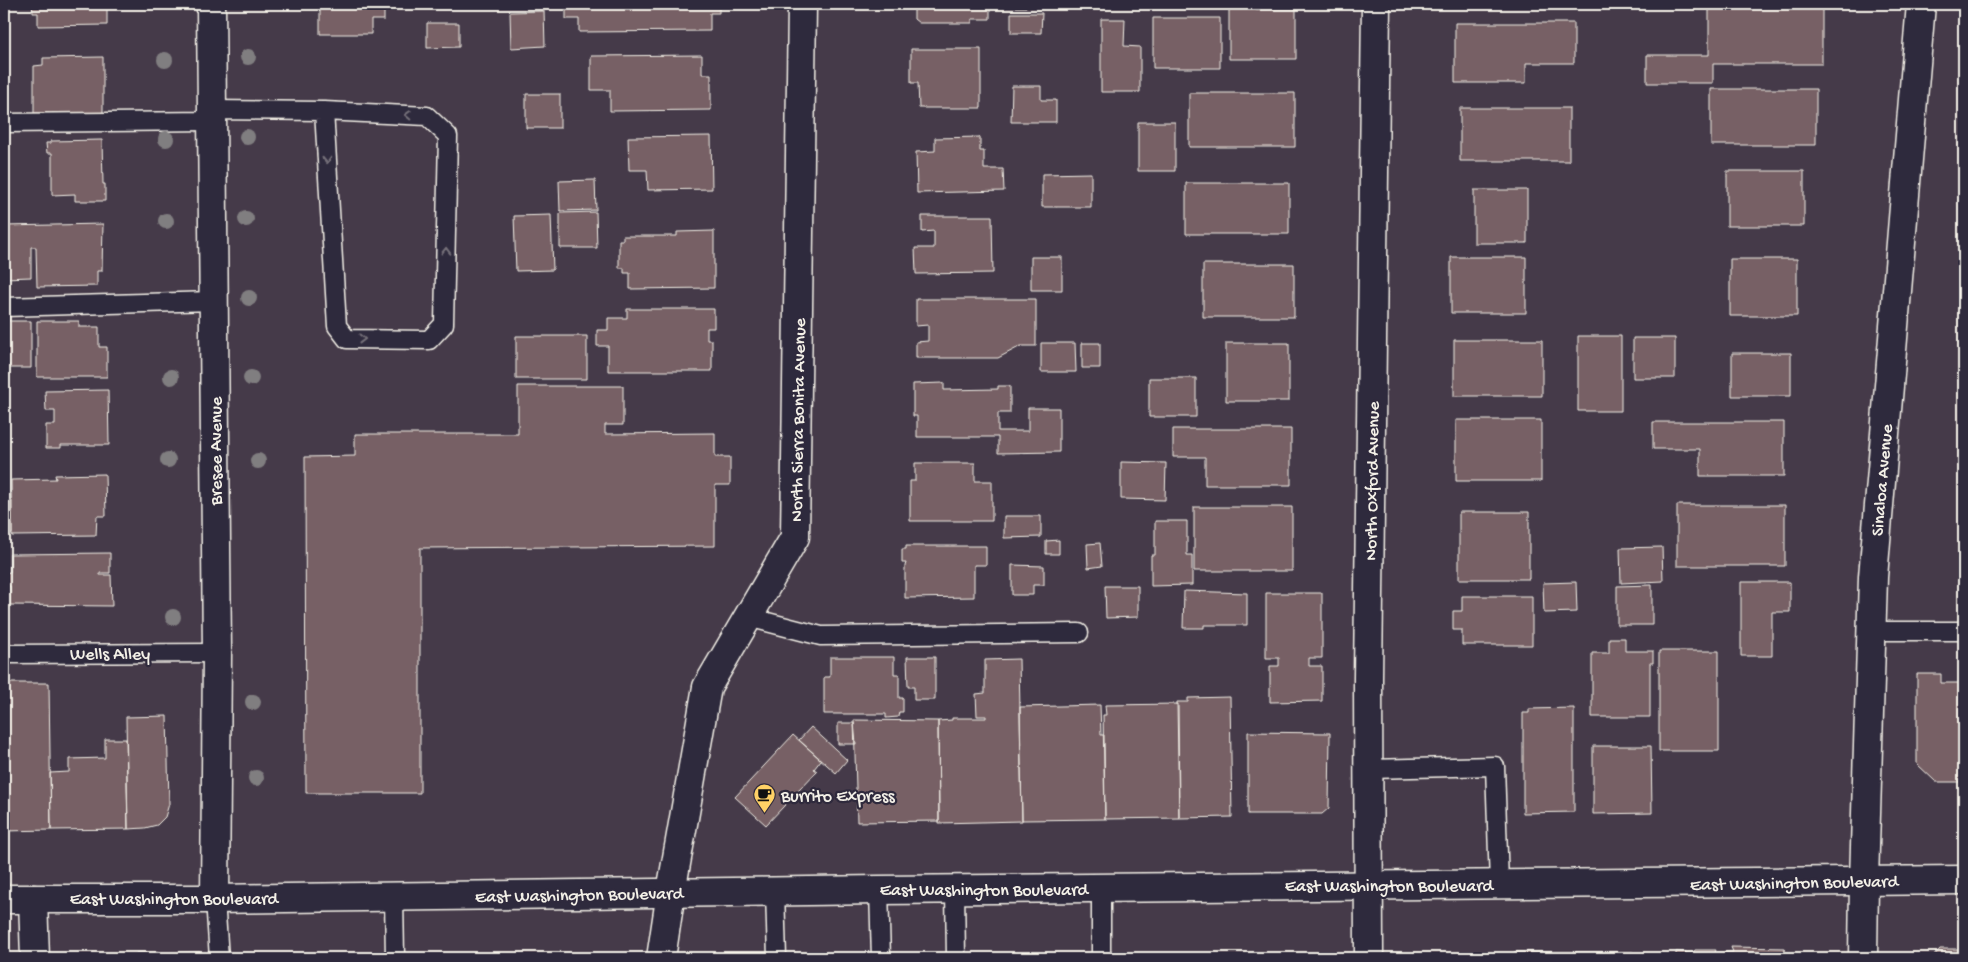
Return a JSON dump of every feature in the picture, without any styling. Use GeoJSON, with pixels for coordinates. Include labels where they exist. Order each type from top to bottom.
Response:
{"type":"FeatureCollection","features":[{"type":"Feature","properties":{"kind":"street","name":"Bresee Avenue"},"geometry":{"type":"LineString","coordinates":[[211,4],[217,653],[215,899]]}},
{"type":"Feature","properties":{"kind":"street","name":"North Sierra Bonita Avenue"},"geometry":{"type":"LineString","coordinates":[[661,958],[707,687],[795,537],[802,4]]}},
{"type":"Feature","properties":{"kind":"street","name":"North Oxford Avenue"},"geometry":{"type":"LineString","coordinates":[[1369,958],[1376,4]]}},
{"type":"Feature","properties":{"kind":"street","name":"Sinaloa Avenue"},"geometry":{"type":"LineString","coordinates":[[1863,958],[1874,567],[1921,4]]}},
{"type":"Feature","properties":{"kind":"street","name":"East Washington Boulevard"},"geometry":{"type":"LineString","coordinates":[[4,899],[215,899],[671,892],[1964,880]]}},
{"type":"Feature","properties":{"kind":"street"},"geometry":{"type":"LineString","coordinates":[[33,899],[35,958]]}},
{"type":"Feature","properties":{"kind":"lane"},"geometry":{"type":"LineString","coordinates":[[4,123],[324,112],[427,116],[448,136],[444,324],[429,340],[347,339],[337,326],[324,112]]}},
{"type":"Feature","properties":{"kind":"lane"},"geometry":{"type":"LineString","coordinates":[[4,306],[214,301]]}},
{"type":"Feature","properties":{"kind":"lane"},"geometry":{"type":"LineString","coordinates":[[748,617],[821,636],[1079,633]]}},
{"type":"Feature","properties":{"kind":"lane"},"geometry":{"type":"LineString","coordinates":[[1873,631],[1964,631]]}},
{"type":"Feature","properties":{"kind":"lane","name":"Wells Alley"},"geometry":{"type":"LineString","coordinates":[[4,654],[217,653]]}},
{"type":"Feature","properties":{"kind":"lane"},"geometry":{"type":"LineString","coordinates":[[1369,769],[1495,766],[1499,884]]}},
{"type":"Feature","properties":{"kind":"lane"},"geometry":{"type":"LineString","coordinates":[[1101,888],[1101,958]]}},
{"type":"Feature","properties":{"kind":"lane"},"geometry":{"type":"LineString","coordinates":[[955,889],[956,958]]}},
{"type":"Feature","properties":{"kind":"lane"},"geometry":{"type":"LineString","coordinates":[[879,890],[880,958]]}},
{"type":"Feature","properties":{"kind":"lane"},"geometry":{"type":"LineString","coordinates":[[775,891],[777,958]]}},
{"type":"Feature","properties":{"kind":"lane"},"geometry":{"type":"LineString","coordinates":[[394,896],[395,958]]}},
{"type":"Feature","properties":{"kind":"lane"},"geometry":{"type":"LineString","coordinates":[[215,899],[219,958]]}},
{"type":"Feature","properties":{"kind":"building"},"geometry":{"type":"Polygon","coordinates":[[[32,4],[107,4],[107,25],[38,26],[38,13],[33,13],[32,4]]]}},
{"type":"Feature","properties":{"kind":"building"},"geometry":{"type":"Polygon","coordinates":[[[320,4],[384,4],[384,20],[371,20],[371,34],[320,34],[320,4]]]}},
{"type":"Feature","properties":{"kind":"building"},"geometry":{"type":"Polygon","coordinates":[[[566,4],[719,4],[719,13],[710,13],[710,31],[579,32],[579,19],[566,19],[566,4]]]}},
{"type":"Feature","properties":{"kind":"building"},"geometry":{"type":"Polygon","coordinates":[[[914,4],[990,4],[990,19],[972,19],[972,23],[919,23],[914,19],[914,4]]]}},
{"type":"Feature","properties":{"kind":"building"},"geometry":{"type":"Polygon","coordinates":[[[1000,4],[1027,4],[1026,7],[1000,7],[1000,4]]]}},
{"type":"Feature","properties":{"kind":"building"},"geometry":{"type":"Polygon","coordinates":[[[1709,7],[1822,7],[1822,64],[1713,64],[1713,83],[1647,83],[1647,55],[1709,55],[1709,7]]]}},
{"type":"Feature","properties":{"kind":"building"},"geometry":{"type":"Polygon","coordinates":[[[1229,9],[1296,9],[1296,59],[1229,59],[1229,9]]]}},
{"type":"Feature","properties":{"kind":"building"},"geometry":{"type":"Polygon","coordinates":[[[544,11],[545,46],[511,48],[510,12],[544,11]]]}},
{"type":"Feature","properties":{"kind":"building"},"geometry":{"type":"Polygon","coordinates":[[[1011,13],[1042,13],[1041,33],[1011,33],[1011,13]]]}},
{"type":"Feature","properties":{"kind":"building"},"geometry":{"type":"Polygon","coordinates":[[[1153,18],[1220,18],[1220,68],[1153,68],[1153,18]]]}},
{"type":"Feature","properties":{"kind":"building"},"geometry":{"type":"Polygon","coordinates":[[[1101,19],[1125,19],[1124,46],[1140,47],[1140,92],[1101,92],[1101,19]]]}},
{"type":"Feature","properties":{"kind":"building"},"geometry":{"type":"Polygon","coordinates":[[[427,23],[459,23],[459,47],[427,48],[427,23]]]}},
{"type":"Feature","properties":{"kind":"building"},"geometry":{"type":"Polygon","coordinates":[[[1455,23],[1574,23],[1574,63],[1526,63],[1526,83],[1455,83],[1455,23]]]}},
{"type":"Feature","properties":{"kind":"building"},"geometry":{"type":"Polygon","coordinates":[[[911,49],[981,49],[981,108],[919,108],[918,83],[911,83],[911,49]]]}},
{"type":"Feature","properties":{"kind":"building"},"geometry":{"type":"Polygon","coordinates":[[[702,55],[702,74],[711,74],[711,110],[610,111],[610,90],[591,90],[591,56],[702,55]]]}},
{"type":"Feature","properties":{"kind":"building"},"geometry":{"type":"Polygon","coordinates":[[[103,57],[103,119],[49,118],[49,113],[34,113],[34,66],[43,65],[43,58],[103,57]]]}},
{"type":"Feature","properties":{"kind":"building"},"geometry":{"type":"Polygon","coordinates":[[[1012,86],[1041,86],[1041,100],[1056,100],[1056,122],[1011,122],[1012,86]]]}},
{"type":"Feature","properties":{"kind":"building"},"geometry":{"type":"Polygon","coordinates":[[[1711,89],[1816,89],[1816,145],[1711,145],[1711,89]]]}},
{"type":"Feature","properties":{"kind":"building"},"geometry":{"type":"Polygon","coordinates":[[[1189,93],[1295,93],[1295,147],[1189,147],[1189,93]]]}},
{"type":"Feature","properties":{"kind":"building"},"geometry":{"type":"Polygon","coordinates":[[[526,94],[560,94],[560,128],[526,128],[526,94]]]}},
{"type":"Feature","properties":{"kind":"building"},"geometry":{"type":"Polygon","coordinates":[[[1460,108],[1569,108],[1569,161],[1460,161],[1460,108]]]}},
{"type":"Feature","properties":{"kind":"building"},"geometry":{"type":"Polygon","coordinates":[[[1138,122],[1175,122],[1175,171],[1138,171],[1138,122]]]}},
{"type":"Feature","properties":{"kind":"building"},"geometry":{"type":"Polygon","coordinates":[[[711,136],[712,189],[648,190],[647,170],[629,170],[628,137],[711,136]]]}},
{"type":"Feature","properties":{"kind":"building"},"geometry":{"type":"Polygon","coordinates":[[[980,137],[980,151],[984,151],[984,169],[1003,169],[1004,191],[917,193],[916,152],[935,151],[935,138],[980,137]]]}},
{"type":"Feature","properties":{"kind":"building"},"geometry":{"type":"Polygon","coordinates":[[[102,140],[105,201],[75,201],[75,194],[52,195],[52,153],[47,153],[46,143],[51,143],[51,141],[102,140]]]}},
{"type":"Feature","properties":{"kind":"building"},"geometry":{"type":"Polygon","coordinates":[[[1727,171],[1804,171],[1804,226],[1727,226],[1727,171]]]}},
{"type":"Feature","properties":{"kind":"building"},"geometry":{"type":"Polygon","coordinates":[[[1091,173],[1091,207],[1042,207],[1042,174],[1091,173]]]}},
{"type":"Feature","properties":{"kind":"building"},"geometry":{"type":"Polygon","coordinates":[[[595,180],[596,210],[560,211],[559,181],[595,180]]]}},
{"type":"Feature","properties":{"kind":"building"},"geometry":{"type":"Polygon","coordinates":[[[1186,183],[1289,183],[1289,234],[1186,234],[1186,183]]]}},
{"type":"Feature","properties":{"kind":"building"},"geometry":{"type":"Polygon","coordinates":[[[1474,190],[1527,190],[1527,243],[1474,243],[1474,190]]]}},
{"type":"Feature","properties":{"kind":"building"},"geometry":{"type":"Polygon","coordinates":[[[596,212],[597,248],[560,248],[560,213],[596,212]]]}},
{"type":"Feature","properties":{"kind":"building"},"geometry":{"type":"Polygon","coordinates":[[[551,215],[553,270],[516,271],[514,216],[551,215]]]}},
{"type":"Feature","properties":{"kind":"building"},"geometry":{"type":"Polygon","coordinates":[[[922,216],[992,216],[993,273],[916,274],[915,248],[934,248],[934,231],[922,232],[922,216]]]}},
{"type":"Feature","properties":{"kind":"building"},"geometry":{"type":"Polygon","coordinates":[[[103,224],[102,271],[97,271],[97,286],[37,287],[36,247],[31,247],[31,277],[4,278],[4,226],[103,224]]]}},
{"type":"Feature","properties":{"kind":"building"},"geometry":{"type":"Polygon","coordinates":[[[714,231],[714,288],[630,289],[630,273],[624,273],[624,268],[619,268],[619,240],[623,240],[623,236],[677,236],[677,232],[714,231]]]}},
{"type":"Feature","properties":{"kind":"building"},"geometry":{"type":"Polygon","coordinates":[[[1031,257],[1062,257],[1062,290],[1031,290],[1031,257]]]}},
{"type":"Feature","properties":{"kind":"building"},"geometry":{"type":"Polygon","coordinates":[[[1451,257],[1526,257],[1526,313],[1451,313],[1451,257]]]}},
{"type":"Feature","properties":{"kind":"building"},"geometry":{"type":"Polygon","coordinates":[[[1730,259],[1797,259],[1797,316],[1730,316],[1730,259]]]}},
{"type":"Feature","properties":{"kind":"building"},"geometry":{"type":"Polygon","coordinates":[[[1203,264],[1294,264],[1294,317],[1203,317],[1203,264]]]}},
{"type":"Feature","properties":{"kind":"building"},"geometry":{"type":"Polygon","coordinates":[[[916,299],[1036,299],[1036,346],[1021,346],[998,358],[916,358],[916,342],[928,341],[928,325],[916,326],[916,299]]]}},
{"type":"Feature","properties":{"kind":"building"},"geometry":{"type":"Polygon","coordinates":[[[627,309],[714,309],[714,328],[707,328],[707,340],[712,340],[712,371],[608,371],[608,346],[597,346],[597,330],[608,330],[608,318],[627,318],[627,309]]]}},
{"type":"Feature","properties":{"kind":"building"},"geometry":{"type":"Polygon","coordinates":[[[4,318],[9,318],[9,321],[31,321],[31,368],[9,368],[9,364],[4,364],[4,318]]]}},
{"type":"Feature","properties":{"kind":"building"},"geometry":{"type":"Polygon","coordinates":[[[37,321],[79,321],[79,327],[99,327],[99,347],[107,347],[107,377],[37,377],[37,321]]]}},
{"type":"Feature","properties":{"kind":"building"},"geometry":{"type":"Polygon","coordinates":[[[516,336],[587,336],[587,379],[516,379],[516,336]]]}},
{"type":"Feature","properties":{"kind":"building"},"geometry":{"type":"Polygon","coordinates":[[[1578,336],[1621,336],[1621,411],[1578,411],[1578,336]]]}},
{"type":"Feature","properties":{"kind":"building"},"geometry":{"type":"Polygon","coordinates":[[[1633,338],[1675,338],[1675,378],[1633,378],[1633,338]]]}},
{"type":"Feature","properties":{"kind":"building"},"geometry":{"type":"Polygon","coordinates":[[[1454,340],[1542,340],[1542,396],[1454,396],[1454,340]]]}},
{"type":"Feature","properties":{"kind":"building"},"geometry":{"type":"Polygon","coordinates":[[[1041,343],[1075,343],[1076,372],[1041,372],[1041,343]]]}},
{"type":"Feature","properties":{"kind":"building"},"geometry":{"type":"Polygon","coordinates":[[[1082,343],[1100,343],[1100,368],[1082,368],[1082,343]]]}},
{"type":"Feature","properties":{"kind":"building"},"geometry":{"type":"Polygon","coordinates":[[[1226,343],[1289,343],[1289,401],[1226,401],[1226,343]]]}},
{"type":"Feature","properties":{"kind":"building"},"geometry":{"type":"Polygon","coordinates":[[[1732,353],[1791,353],[1791,396],[1732,396],[1732,353]]]}},
{"type":"Feature","properties":{"kind":"building"},"geometry":{"type":"Polygon","coordinates":[[[1149,378],[1196,378],[1196,417],[1149,417],[1149,378]]]}},
{"type":"Feature","properties":{"kind":"building"},"geometry":{"type":"Polygon","coordinates":[[[944,383],[944,390],[998,389],[998,386],[1010,386],[1010,413],[998,413],[998,431],[1028,431],[1028,408],[1059,408],[1059,452],[998,453],[998,437],[917,437],[917,416],[913,416],[913,384],[944,383]]]}},
{"type":"Feature","properties":{"kind":"building"},"geometry":{"type":"Polygon","coordinates":[[[518,386],[623,386],[623,425],[605,425],[605,434],[715,433],[715,457],[730,457],[730,485],[715,485],[715,546],[420,548],[420,793],[306,793],[305,457],[355,456],[355,434],[518,434],[518,386]]]}},
{"type":"Feature","properties":{"kind":"building"},"geometry":{"type":"Polygon","coordinates":[[[108,390],[109,445],[61,445],[61,448],[46,448],[46,425],[55,425],[55,411],[46,411],[45,391],[108,390]]]}},
{"type":"Feature","properties":{"kind":"building"},"geometry":{"type":"Polygon","coordinates":[[[1456,420],[1541,420],[1541,481],[1456,481],[1456,420]]]}},
{"type":"Feature","properties":{"kind":"building"},"geometry":{"type":"Polygon","coordinates":[[[1653,422],[1784,422],[1784,476],[1700,476],[1700,449],[1653,449],[1653,422]]]}},
{"type":"Feature","properties":{"kind":"building"},"geometry":{"type":"Polygon","coordinates":[[[1173,429],[1291,429],[1291,485],[1205,485],[1205,457],[1173,457],[1173,429]]]}},
{"type":"Feature","properties":{"kind":"building"},"geometry":{"type":"Polygon","coordinates":[[[1121,462],[1166,463],[1165,500],[1121,499],[1121,462]]]}},
{"type":"Feature","properties":{"kind":"building"},"geometry":{"type":"Polygon","coordinates":[[[915,463],[975,463],[975,481],[992,481],[992,521],[910,521],[910,481],[915,481],[915,463]]]}},
{"type":"Feature","properties":{"kind":"building"},"geometry":{"type":"Polygon","coordinates":[[[105,474],[106,516],[97,516],[96,535],[12,536],[11,480],[56,479],[55,475],[105,474]]]}},
{"type":"Feature","properties":{"kind":"building"},"geometry":{"type":"Polygon","coordinates":[[[4,501],[12,501],[12,534],[4,535],[4,501]]]}},
{"type":"Feature","properties":{"kind":"building"},"geometry":{"type":"Polygon","coordinates":[[[1677,505],[1785,505],[1785,566],[1677,566],[1677,505]]]}},
{"type":"Feature","properties":{"kind":"building"},"geometry":{"type":"Polygon","coordinates":[[[1194,507],[1292,507],[1292,571],[1194,571],[1194,507]]]}},
{"type":"Feature","properties":{"kind":"building"},"geometry":{"type":"Polygon","coordinates":[[[1459,512],[1529,512],[1529,579],[1459,579],[1459,512]]]}},
{"type":"Feature","properties":{"kind":"building"},"geometry":{"type":"Polygon","coordinates":[[[1004,516],[1041,516],[1041,537],[1004,538],[1004,516]]]}},
{"type":"Feature","properties":{"kind":"building"},"geometry":{"type":"Polygon","coordinates":[[[1155,521],[1187,521],[1187,555],[1192,555],[1192,585],[1151,586],[1151,555],[1155,555],[1155,521]]]}},
{"type":"Feature","properties":{"kind":"building"},"geometry":{"type":"Polygon","coordinates":[[[1059,540],[1059,554],[1046,554],[1046,541],[1059,540]]]}},
{"type":"Feature","properties":{"kind":"building"},"geometry":{"type":"Polygon","coordinates":[[[1100,543],[1102,566],[1088,568],[1087,544],[1100,543]]]}},
{"type":"Feature","properties":{"kind":"building"},"geometry":{"type":"Polygon","coordinates":[[[906,546],[986,546],[986,565],[974,565],[974,597],[905,598],[906,563],[902,563],[902,549],[906,549],[906,546]]]}},
{"type":"Feature","properties":{"kind":"building"},"geometry":{"type":"Polygon","coordinates":[[[1662,547],[1663,581],[1621,583],[1620,548],[1662,547]]]}},
{"type":"Feature","properties":{"kind":"building"},"geometry":{"type":"Polygon","coordinates":[[[110,553],[110,573],[100,573],[100,575],[111,575],[112,606],[10,605],[10,586],[4,586],[4,573],[10,572],[10,554],[110,553]]]}},
{"type":"Feature","properties":{"kind":"building"},"geometry":{"type":"Polygon","coordinates":[[[1012,565],[1044,566],[1044,585],[1033,585],[1033,595],[1012,595],[1012,565]]]}},
{"type":"Feature","properties":{"kind":"building"},"geometry":{"type":"Polygon","coordinates":[[[1576,582],[1577,612],[1544,613],[1543,583],[1576,582]]]}},
{"type":"Feature","properties":{"kind":"building"},"geometry":{"type":"Polygon","coordinates":[[[1741,582],[1790,582],[1790,612],[1772,612],[1772,656],[1741,656],[1741,582]]]}},
{"type":"Feature","properties":{"kind":"building"},"geometry":{"type":"Polygon","coordinates":[[[1652,585],[1652,625],[1617,625],[1617,586],[1652,585]]]}},
{"type":"Feature","properties":{"kind":"building"},"geometry":{"type":"Polygon","coordinates":[[[1105,586],[1138,586],[1138,617],[1106,618],[1105,586]]]}},
{"type":"Feature","properties":{"kind":"building"},"geometry":{"type":"Polygon","coordinates":[[[1184,591],[1247,593],[1247,625],[1204,625],[1204,628],[1183,628],[1184,591]]]}},
{"type":"Feature","properties":{"kind":"building"},"geometry":{"type":"Polygon","coordinates":[[[1266,593],[1322,593],[1322,658],[1309,658],[1309,666],[1322,666],[1322,701],[1270,702],[1270,666],[1279,666],[1279,658],[1266,658],[1266,593]]]}},
{"type":"Feature","properties":{"kind":"building"},"geometry":{"type":"Polygon","coordinates":[[[1462,596],[1532,596],[1532,645],[1462,645],[1462,630],[1453,630],[1453,611],[1462,611],[1462,596]]]}},
{"type":"Feature","properties":{"kind":"building"},"geometry":{"type":"Polygon","coordinates":[[[1609,638],[1625,638],[1625,651],[1653,651],[1653,663],[1650,663],[1650,717],[1592,717],[1592,653],[1609,653],[1609,638]]]}},
{"type":"Feature","properties":{"kind":"building"},"geometry":{"type":"Polygon","coordinates":[[[1659,651],[1719,651],[1719,751],[1659,751],[1659,651]]]}},
{"type":"Feature","properties":{"kind":"building"},"geometry":{"type":"Polygon","coordinates":[[[830,657],[894,657],[894,674],[899,674],[899,698],[903,698],[903,712],[899,712],[898,717],[886,718],[886,714],[824,714],[824,677],[830,677],[830,657]]]}},
{"type":"Feature","properties":{"kind":"building"},"geometry":{"type":"Polygon","coordinates":[[[907,657],[935,657],[935,700],[914,700],[914,687],[908,687],[907,657]]]}},
{"type":"Feature","properties":{"kind":"building"},"geometry":{"type":"Polygon","coordinates":[[[1019,659],[1022,821],[939,823],[938,721],[952,720],[952,718],[986,718],[986,716],[977,716],[976,694],[985,693],[985,660],[1019,659]]]}},
{"type":"Feature","properties":{"kind":"building"},"geometry":{"type":"Polygon","coordinates":[[[1917,674],[1941,674],[1941,683],[1964,683],[1964,782],[1936,782],[1917,764],[1917,674]]]}},
{"type":"Feature","properties":{"kind":"building"},"geometry":{"type":"Polygon","coordinates":[[[4,683],[49,683],[51,830],[4,831],[4,683]]]}},
{"type":"Feature","properties":{"kind":"building"},"geometry":{"type":"Polygon","coordinates":[[[1230,697],[1232,817],[1179,818],[1177,702],[1188,702],[1188,698],[1230,697]]]}},
{"type":"Feature","properties":{"kind":"building"},"geometry":{"type":"Polygon","coordinates":[[[1178,704],[1179,818],[1105,819],[1103,715],[1106,715],[1105,705],[1178,704]]]}},
{"type":"Feature","properties":{"kind":"building"},"geometry":{"type":"Polygon","coordinates":[[[1100,705],[1101,735],[1104,735],[1105,819],[1022,820],[1020,707],[1100,705]]]}},
{"type":"Feature","properties":{"kind":"building"},"geometry":{"type":"Polygon","coordinates":[[[1574,708],[1574,812],[1523,813],[1523,713],[1529,713],[1529,709],[1574,708]]]}},
{"type":"Feature","properties":{"kind":"building"},"geometry":{"type":"Polygon","coordinates":[[[167,716],[169,804],[165,817],[157,825],[128,829],[126,717],[167,716]]]}},
{"type":"Feature","properties":{"kind":"building"},"geometry":{"type":"Polygon","coordinates":[[[854,720],[938,721],[939,821],[857,822],[854,720]]]}},
{"type":"Feature","properties":{"kind":"building"},"geometry":{"type":"Polygon","coordinates":[[[838,723],[854,723],[856,744],[838,744],[838,723]]]}},
{"type":"Feature","properties":{"kind":"building"},"geometry":{"type":"Polygon","coordinates":[[[811,727],[847,760],[836,773],[799,740],[811,727]]]}},
{"type":"Feature","properties":{"kind":"building"},"geometry":{"type":"Polygon","coordinates":[[[1248,732],[1330,733],[1329,808],[1322,814],[1248,814],[1248,732]]]}},
{"type":"Feature","properties":{"kind":"building"},"geometry":{"type":"Polygon","coordinates":[[[793,735],[821,760],[814,769],[817,771],[766,825],[735,797],[793,735]]]}},
{"type":"Feature","properties":{"kind":"building"},"geometry":{"type":"Polygon","coordinates":[[[105,739],[126,739],[128,829],[51,830],[50,773],[69,772],[69,759],[105,758],[105,739]]]}},
{"type":"Feature","properties":{"kind":"building"},"geometry":{"type":"Polygon","coordinates":[[[1593,746],[1651,746],[1652,813],[1593,814],[1593,746]]]}},
{"type":"Feature","properties":{"kind":"building"},"geometry":{"type":"Polygon","coordinates":[[[1731,947],[1785,948],[1784,958],[1676,958],[1676,952],[1693,953],[1695,950],[1716,950],[1715,953],[1733,952],[1731,947]]]}},
{"type":"Feature","properties":{"kind":"building"},"geometry":{"type":"Polygon","coordinates":[[[1940,949],[1964,949],[1964,958],[1932,958],[1940,949]]]}},
{"type":"Feature","properties":{"kind":"building"},"geometry":{"type":"Polygon","coordinates":[[[200,952],[200,958],[136,958],[136,953],[200,952]]]}},
{"type":"Feature","properties":{"kind":"building"},"geometry":{"type":"Polygon","coordinates":[[[1514,952],[1633,952],[1633,958],[1514,958],[1514,952]]]}},
{"type":"Feature","properties":{"kind":"building"},"geometry":{"type":"Polygon","coordinates":[[[617,955],[617,958],[506,958],[506,956],[617,955]]]}},
{"type":"Feature","properties":{"kind":"place","name":"Burrito Express"},"geometry":{"type":"Point","coordinates":[765,814]}}]}
